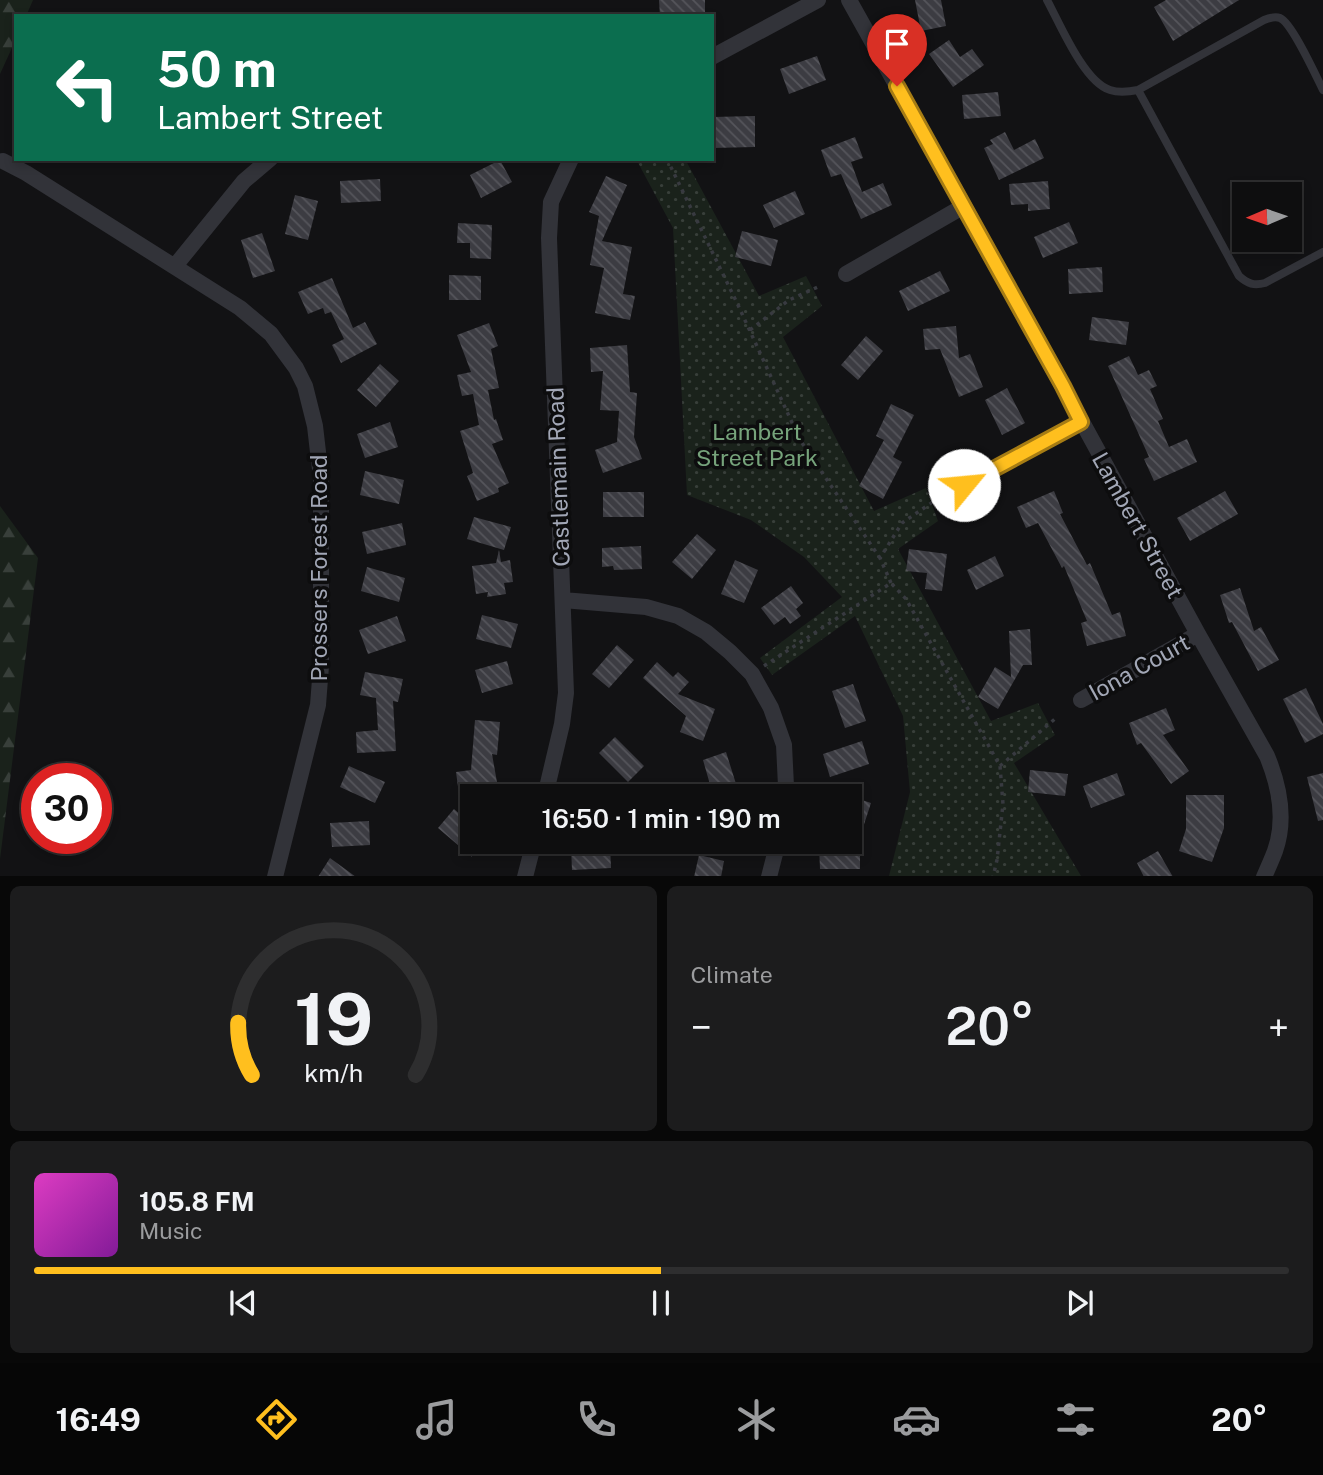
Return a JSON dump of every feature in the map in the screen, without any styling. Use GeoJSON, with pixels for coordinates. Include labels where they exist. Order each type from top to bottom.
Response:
{"type":"FeatureCollection","features":[{"type":"Feature","properties":{"kind":"street"},"geometry":{"type":"LineString","coordinates":[[714,56],[818,0]]}},
{"type":"Feature","properties":{"kind":"street","name":"Lambert Street"},"geometry":{"type":"LineString","coordinates":[[849,0],[1267,757],[1275,777],[1281,814],[1276,849],[1264,876]]}},
{"type":"Feature","properties":{"kind":"street","name":"Prossers Forest Road"},"geometry":{"type":"LineString","coordinates":[[3,161],[240,308],[271,334],[296,369],[304,386],[319,453],[322,513],[320,686],[314,725],[275,876]]}},
{"type":"Feature","properties":{"kind":"street"},"geometry":{"type":"LineString","coordinates":[[175,266],[244,181],[268,161]]}},
{"type":"Feature","properties":{"kind":"street","name":"Castlemain Road"},"geometry":{"type":"LineString","coordinates":[[548,784],[562,724],[566,693],[549,238],[551,202],[570,161]]}},
{"type":"Feature","properties":{"kind":"street"},"geometry":{"type":"LineString","coordinates":[[846,274],[964,206]]}},
{"type":"Feature","properties":{"kind":"street"},"geometry":{"type":"LineString","coordinates":[[964,485],[1081,422]]}},
{"type":"Feature","properties":{"kind":"street"},"geometry":{"type":"LineString","coordinates":[[563,600],[646,607],[678,616],[706,632],[752,674],[771,708],[784,746],[785,784]]}},
{"type":"Feature","properties":{"kind":"street","name":"Iona Court"},"geometry":{"type":"LineString","coordinates":[[1081,700],[1198,635]]}},
{"type":"Feature","properties":{"kind":"street"},"geometry":{"type":"LineString","coordinates":[[525,876],[531,854]]}},
{"type":"Feature","properties":{"kind":"street"},"geometry":{"type":"LineString","coordinates":[[769,876],[775,854]]}},
{"type":"Feature","properties":{"kind":"lane"},"geometry":{"type":"LineString","coordinates":[[1047,0],[1086,71],[1097,83],[1109,90],[1138,90],[1274,17],[1283,19],[1291,29],[1323,90]]}},
{"type":"Feature","properties":{"kind":"lane"},"geometry":{"type":"LineString","coordinates":[[1138,90],[1244,281],[1258,285],[1265,283],[1323,252]]}},
{"type":"Feature","properties":{"kind":"path"},"geometry":{"type":"LineString","coordinates":[[668,161],[800,440],[880,558],[891,583],[906,599],[1000,766],[1003,804],[993,876]]}},
{"type":"Feature","properties":{"kind":"path"},"geometry":{"type":"LineString","coordinates":[[750,330],[789,300],[820,286]]}},
{"type":"Feature","properties":{"kind":"path"},"geometry":{"type":"LineString","coordinates":[[880,558],[902,523],[937,499]]}},
{"type":"Feature","properties":{"kind":"path"},"geometry":{"type":"LineString","coordinates":[[761,668],[891,583]]}},
{"type":"Feature","properties":{"kind":"path"},"geometry":{"type":"LineString","coordinates":[[1000,766],[1056,718]]}},
{"type":"Feature","properties":{"kind":"green space"},"geometry":{"type":"Polygon","coordinates":[[[0,0],[33,0],[27,14],[14,14],[14,43],[0,74],[0,0]]]}},
{"type":"Feature","properties":{"kind":"green space","name":"Lambert Street Park"},"geometry":{"type":"Polygon","coordinates":[[[637,161],[686,161],[759,296],[806,276],[822,306],[783,337],[874,511],[926,488],[938,521],[898,549],[991,721],[1038,703],[1055,735],[1014,763],[1081,876],[889,876],[910,792],[903,716],[855,616],[772,675],[760,658],[842,597],[804,557],[751,520],[687,495],[673,228],[637,161]]]}},
{"type":"Feature","properties":{"kind":"green space"},"geometry":{"type":"Polygon","coordinates":[[[0,506],[38,558],[0,859],[0,506]]]}},
{"type":"Feature","properties":{"kind":"building"},"geometry":{"type":"Polygon","coordinates":[[[659,0],[705,0],[705,14],[660,14],[659,0]]]}},
{"type":"Feature","properties":{"kind":"building"},"geometry":{"type":"Polygon","coordinates":[[[915,0],[941,0],[946,26],[921,31],[915,0]]]}},
{"type":"Feature","properties":{"kind":"building"},"geometry":{"type":"Polygon","coordinates":[[[1166,0],[1239,0],[1173,41],[1154,7],[1166,0]]]}},
{"type":"Feature","properties":{"kind":"building"},"geometry":{"type":"Polygon","coordinates":[[[949,40],[960,57],[972,49],[984,65],[953,87],[929,54],[949,40]]]}},
{"type":"Feature","properties":{"kind":"building"},"geometry":{"type":"Polygon","coordinates":[[[817,56],[826,80],[789,94],[780,69],[817,56]]]}},
{"type":"Feature","properties":{"kind":"building"},"geometry":{"type":"Polygon","coordinates":[[[998,92],[1001,116],[964,119],[962,95],[998,92]]]}},
{"type":"Feature","properties":{"kind":"building"},"geometry":{"type":"Polygon","coordinates":[[[755,116],[755,147],[714,148],[714,117],[755,116]]]}},
{"type":"Feature","properties":{"kind":"building"},"geometry":{"type":"Polygon","coordinates":[[[1005,132],[1014,150],[1035,139],[1044,158],[999,180],[984,148],[993,144],[990,140],[1005,132]]]}},
{"type":"Feature","properties":{"kind":"building"},"geometry":{"type":"Polygon","coordinates":[[[855,137],[863,158],[851,162],[862,192],[883,183],[892,205],[861,219],[841,174],[831,177],[821,150],[855,137]]]}},
{"type":"Feature","properties":{"kind":"building"},"geometry":{"type":"Polygon","coordinates":[[[501,161],[512,182],[481,198],[470,175],[501,161]]]}},
{"type":"Feature","properties":{"kind":"building"},"geometry":{"type":"Polygon","coordinates":[[[606,176],[627,185],[602,241],[632,247],[623,294],[635,296],[630,320],[595,313],[604,268],[590,265],[599,216],[589,212],[606,176]]]}},
{"type":"Feature","properties":{"kind":"building"},"geometry":{"type":"Polygon","coordinates":[[[380,179],[381,201],[341,203],[340,181],[380,179]]]}},
{"type":"Feature","properties":{"kind":"building"},"geometry":{"type":"Polygon","coordinates":[[[1048,181],[1050,209],[1028,211],[1028,204],[1011,205],[1009,184],[1048,181]]]}},
{"type":"Feature","properties":{"kind":"building"},"geometry":{"type":"Polygon","coordinates":[[[795,191],[805,214],[774,228],[763,205],[795,191]]]}},
{"type":"Feature","properties":{"kind":"building"},"geometry":{"type":"Polygon","coordinates":[[[295,195],[318,201],[308,240],[285,234],[295,195]]]}},
{"type":"Feature","properties":{"kind":"building"},"geometry":{"type":"Polygon","coordinates":[[[1069,222],[1078,243],[1043,258],[1034,237],[1069,222]]]}},
{"type":"Feature","properties":{"kind":"building"},"geometry":{"type":"Polygon","coordinates":[[[458,223],[492,225],[491,259],[470,258],[470,243],[457,243],[458,223]]]}},
{"type":"Feature","properties":{"kind":"building"},"geometry":{"type":"Polygon","coordinates":[[[742,231],[778,240],[771,266],[735,257],[742,231]]]}},
{"type":"Feature","properties":{"kind":"building"},"geometry":{"type":"Polygon","coordinates":[[[262,233],[275,271],[253,278],[241,240],[262,233]]]}},
{"type":"Feature","properties":{"kind":"building"},"geometry":{"type":"Polygon","coordinates":[[[1102,267],[1103,292],[1069,294],[1068,269],[1102,267]]]}},
{"type":"Feature","properties":{"kind":"building"},"geometry":{"type":"Polygon","coordinates":[[[940,271],[950,291],[908,311],[899,291],[940,271]]]}},
{"type":"Feature","properties":{"kind":"building"},"geometry":{"type":"Polygon","coordinates":[[[449,275],[481,276],[481,300],[449,300],[449,275]]]}},
{"type":"Feature","properties":{"kind":"building"},"geometry":{"type":"Polygon","coordinates":[[[332,278],[353,328],[365,322],[377,344],[341,363],[332,345],[344,339],[331,312],[325,314],[323,308],[308,314],[298,292],[332,278]]]}},
{"type":"Feature","properties":{"kind":"building"},"geometry":{"type":"Polygon","coordinates":[[[1092,317],[1129,322],[1126,345],[1089,340],[1092,317]]]}},
{"type":"Feature","properties":{"kind":"building"},"geometry":{"type":"Polygon","coordinates":[[[489,323],[498,346],[491,349],[499,388],[488,390],[494,420],[496,419],[503,440],[492,444],[509,483],[498,488],[499,492],[477,501],[467,476],[473,473],[460,431],[479,425],[473,394],[462,396],[457,375],[471,372],[457,335],[489,323]]]}},
{"type":"Feature","properties":{"kind":"building"},"geometry":{"type":"Polygon","coordinates":[[[956,326],[959,358],[970,354],[983,387],[959,397],[940,349],[925,350],[923,329],[956,326]]]}},
{"type":"Feature","properties":{"kind":"building"},"geometry":{"type":"Polygon","coordinates":[[[866,336],[883,351],[858,380],[841,365],[866,336]]]}},
{"type":"Feature","properties":{"kind":"building"},"geometry":{"type":"Polygon","coordinates":[[[627,345],[630,392],[637,393],[634,437],[642,459],[603,473],[595,450],[617,442],[619,411],[600,410],[603,371],[591,372],[590,348],[627,345]]]}},
{"type":"Feature","properties":{"kind":"building"},"geometry":{"type":"Polygon","coordinates":[[[1129,356],[1138,375],[1149,370],[1157,386],[1150,389],[1163,419],[1158,421],[1169,447],[1187,439],[1197,462],[1154,481],[1144,459],[1149,457],[1108,366],[1129,356]]]}},
{"type":"Feature","properties":{"kind":"building"},"geometry":{"type":"Polygon","coordinates":[[[380,364],[399,381],[376,407],[357,390],[380,364]]]}},
{"type":"Feature","properties":{"kind":"building"},"geometry":{"type":"Polygon","coordinates":[[[1007,388],[1025,423],[1002,435],[985,400],[1007,388]]]}},
{"type":"Feature","properties":{"kind":"building"},"geometry":{"type":"Polygon","coordinates":[[[891,404],[914,415],[893,457],[902,462],[883,499],[859,486],[884,440],[876,436],[891,404]]]}},
{"type":"Feature","properties":{"kind":"building"},"geometry":{"type":"Polygon","coordinates":[[[390,422],[398,447],[365,458],[357,434],[390,422]]]}},
{"type":"Feature","properties":{"kind":"building"},"geometry":{"type":"Polygon","coordinates":[[[365,471],[404,480],[399,504],[360,495],[365,471]]]}},
{"type":"Feature","properties":{"kind":"building"},"geometry":{"type":"Polygon","coordinates":[[[1054,491],[1063,513],[1060,514],[1087,565],[1090,563],[1112,615],[1120,612],[1126,636],[1087,646],[1081,623],[1087,621],[1064,566],[1062,568],[1038,523],[1026,528],[1017,507],[1054,491]]]}},
{"type":"Feature","properties":{"kind":"building"},"geometry":{"type":"Polygon","coordinates":[[[1225,491],[1238,514],[1190,541],[1177,518],[1225,491]]]}},
{"type":"Feature","properties":{"kind":"building"},"geometry":{"type":"Polygon","coordinates":[[[603,492],[644,492],[644,517],[603,517],[603,492]]]}},
{"type":"Feature","properties":{"kind":"building"},"geometry":{"type":"Polygon","coordinates":[[[474,517],[511,527],[504,550],[467,539],[474,517]]]}},
{"type":"Feature","properties":{"kind":"building"},"geometry":{"type":"Polygon","coordinates":[[[402,523],[406,545],[367,554],[362,532],[402,523]]]}},
{"type":"Feature","properties":{"kind":"building"},"geometry":{"type":"Polygon","coordinates":[[[697,534],[716,550],[692,579],[672,562],[697,534]]]}},
{"type":"Feature","properties":{"kind":"building"},"geometry":{"type":"Polygon","coordinates":[[[641,546],[642,569],[614,570],[613,566],[602,567],[602,548],[641,546]]]}},
{"type":"Feature","properties":{"kind":"building"},"geometry":{"type":"Polygon","coordinates":[[[909,549],[947,554],[942,591],[925,589],[927,573],[906,571],[909,549]]]}},
{"type":"Feature","properties":{"kind":"building"},"geometry":{"type":"Polygon","coordinates":[[[499,550],[501,562],[510,560],[513,582],[504,583],[506,594],[487,597],[488,592],[476,594],[472,566],[496,563],[499,550]]]}},
{"type":"Feature","properties":{"kind":"building"},"geometry":{"type":"Polygon","coordinates":[[[995,556],[1004,576],[976,590],[967,570],[995,556]]]}},
{"type":"Feature","properties":{"kind":"building"},"geometry":{"type":"Polygon","coordinates":[[[735,560],[758,570],[744,603],[721,594],[735,560]]]}},
{"type":"Feature","properties":{"kind":"building"},"geometry":{"type":"Polygon","coordinates":[[[367,567],[405,578],[399,602],[361,591],[367,567]]]}},
{"type":"Feature","properties":{"kind":"building"},"geometry":{"type":"Polygon","coordinates":[[[791,586],[803,603],[796,609],[801,616],[790,624],[785,617],[774,625],[761,608],[791,586]]]}},
{"type":"Feature","properties":{"kind":"building"},"geometry":{"type":"Polygon","coordinates":[[[1240,588],[1254,631],[1261,627],[1279,660],[1258,671],[1232,622],[1229,623],[1220,595],[1240,588]]]}},
{"type":"Feature","properties":{"kind":"building"},"geometry":{"type":"Polygon","coordinates":[[[482,615],[518,624],[511,648],[476,639],[482,615]]]}},
{"type":"Feature","properties":{"kind":"building"},"geometry":{"type":"Polygon","coordinates":[[[397,616],[406,641],[368,654],[359,630],[397,616]]]}},
{"type":"Feature","properties":{"kind":"building"},"geometry":{"type":"Polygon","coordinates":[[[1030,629],[1032,665],[1023,665],[998,709],[978,697],[995,667],[1011,677],[1009,631],[1030,629]]]}},
{"type":"Feature","properties":{"kind":"building"},"geometry":{"type":"Polygon","coordinates":[[[617,645],[634,660],[609,688],[592,674],[617,645]]]}},
{"type":"Feature","properties":{"kind":"building"},"geometry":{"type":"Polygon","coordinates":[[[507,661],[513,684],[482,693],[475,670],[507,661]]]}},
{"type":"Feature","properties":{"kind":"building"},"geometry":{"type":"Polygon","coordinates":[[[657,662],[673,677],[678,672],[689,682],[678,694],[715,709],[703,741],[680,732],[686,716],[643,678],[657,662]]]}},
{"type":"Feature","properties":{"kind":"building"},"geometry":{"type":"Polygon","coordinates":[[[365,672],[403,679],[398,702],[393,701],[396,751],[357,753],[356,732],[378,730],[376,698],[360,695],[365,672]]]}},
{"type":"Feature","properties":{"kind":"building"},"geometry":{"type":"Polygon","coordinates":[[[853,684],[866,721],[845,728],[832,691],[853,684]]]}},
{"type":"Feature","properties":{"kind":"building"},"geometry":{"type":"Polygon","coordinates":[[[1306,688],[1323,724],[1323,734],[1305,743],[1283,699],[1306,688]]]}},
{"type":"Feature","properties":{"kind":"building"},"geometry":{"type":"Polygon","coordinates":[[[1166,708],[1175,730],[1163,735],[1189,771],[1171,784],[1141,743],[1137,745],[1129,723],[1166,708]]]}},
{"type":"Feature","properties":{"kind":"building"},"geometry":{"type":"Polygon","coordinates":[[[475,720],[500,722],[497,755],[492,754],[497,784],[460,784],[460,801],[456,772],[471,770],[475,720]]]}},
{"type":"Feature","properties":{"kind":"building"},"geometry":{"type":"Polygon","coordinates":[[[615,737],[644,766],[628,782],[599,753],[615,737]]]}},
{"type":"Feature","properties":{"kind":"building"},"geometry":{"type":"Polygon","coordinates":[[[862,741],[869,764],[830,777],[823,754],[862,741]]]}},
{"type":"Feature","properties":{"kind":"building"},"geometry":{"type":"Polygon","coordinates":[[[726,752],[736,784],[710,784],[703,760],[726,752]]]}},
{"type":"Feature","properties":{"kind":"building"},"geometry":{"type":"Polygon","coordinates":[[[349,766],[385,782],[375,803],[340,787],[349,766]]]}},
{"type":"Feature","properties":{"kind":"building"},"geometry":{"type":"Polygon","coordinates":[[[1030,770],[1068,774],[1065,796],[1028,792],[1030,770]]]}},
{"type":"Feature","properties":{"kind":"building"},"geometry":{"type":"Polygon","coordinates":[[[1117,773],[1125,795],[1091,808],[1083,786],[1117,773]]]}},
{"type":"Feature","properties":{"kind":"building"},"geometry":{"type":"Polygon","coordinates":[[[1323,773],[1323,820],[1318,821],[1307,777],[1323,773]]]}},
{"type":"Feature","properties":{"kind":"building"},"geometry":{"type":"Polygon","coordinates":[[[1186,795],[1224,795],[1224,828],[1212,862],[1179,851],[1186,829],[1186,795]]]}},
{"type":"Feature","properties":{"kind":"building"},"geometry":{"type":"Polygon","coordinates":[[[862,800],[871,803],[862,831],[862,800]]]}},
{"type":"Feature","properties":{"kind":"building"},"geometry":{"type":"Polygon","coordinates":[[[454,809],[460,814],[460,847],[438,828],[454,809]]]}},
{"type":"Feature","properties":{"kind":"building"},"geometry":{"type":"Polygon","coordinates":[[[369,821],[370,845],[332,847],[330,823],[369,821]]]}},
{"type":"Feature","properties":{"kind":"building"},"geometry":{"type":"Polygon","coordinates":[[[1158,851],[1172,876],[1144,876],[1137,863],[1158,851]]]}},
{"type":"Feature","properties":{"kind":"building"},"geometry":{"type":"Polygon","coordinates":[[[571,854],[610,854],[611,868],[572,870],[571,854]]]}},
{"type":"Feature","properties":{"kind":"building"},"geometry":{"type":"Polygon","coordinates":[[[819,854],[860,854],[860,869],[820,869],[819,854]]]}},
{"type":"Feature","properties":{"kind":"building"},"geometry":{"type":"Polygon","coordinates":[[[699,855],[724,861],[721,876],[694,876],[699,855]]]}},
{"type":"Feature","properties":{"kind":"building"},"geometry":{"type":"Polygon","coordinates":[[[330,858],[355,876],[319,876],[330,858]]]}},
{"type":"Feature","properties":{"kind":"route"},"geometry":{"type":"LineString","coordinates":[[897,86],[1081,422],[964,485]]}}]}
